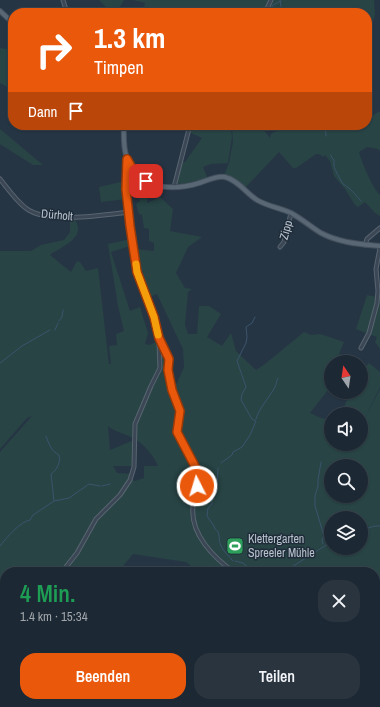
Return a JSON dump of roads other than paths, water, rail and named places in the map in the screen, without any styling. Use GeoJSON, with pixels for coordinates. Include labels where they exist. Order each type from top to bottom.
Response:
{"type":"FeatureCollection","features":[{"type":"Feature","properties":{"kind":"main road"},"geometry":{"type":"LineString","coordinates":[[0,11],[8,18]]}},
{"type":"Feature","properties":{"kind":"main road"},"geometry":{"type":"LineString","coordinates":[[124,130],[124,152],[127,159],[133,170],[146,181],[158,186],[174,187],[189,186],[218,177],[225,177],[238,183],[253,198],[291,213],[322,233],[333,238],[348,243],[380,247]]}},
{"type":"Feature","properties":{"kind":"street"},"geometry":{"type":"LineString","coordinates":[[174,187],[189,130]]}},
{"type":"Feature","properties":{"kind":"street"},"geometry":{"type":"LineString","coordinates":[[127,159],[126,181],[137,272],[154,317],[160,340],[169,359],[168,370],[172,390],[180,410],[177,434],[198,475],[193,509],[196,525],[200,536],[212,554],[228,567]]}},
{"type":"Feature","properties":{"kind":"street","name":"Dürholt"},"geometry":{"type":"LineString","coordinates":[[0,179],[25,207],[36,213],[75,217],[129,212]]}},
{"type":"Feature","properties":{"kind":"street","name":"Zipp"},"geometry":{"type":"LineString","coordinates":[[280,246],[284,242],[291,213]]}},
{"type":"Feature","properties":{"kind":"street"},"geometry":{"type":"LineString","coordinates":[[365,245],[367,239],[380,228]]}},
{"type":"Feature","properties":{"kind":"street"},"geometry":{"type":"LineString","coordinates":[[361,348],[368,333],[377,303],[378,291],[376,269],[380,247]]}},
{"type":"Feature","properties":{"kind":"street"},"geometry":{"type":"LineString","coordinates":[[66,567],[78,553],[96,518],[115,500],[130,480],[134,467],[135,424],[160,368],[160,340]]}},
{"type":"Feature","properties":{"kind":"waterway"},"geometry":{"type":"LineString","coordinates":[[280,0],[281,8]]}},
{"type":"Feature","properties":{"kind":"waterway"},"geometry":{"type":"LineString","coordinates":[[271,8],[273,5],[281,1]]}},
{"type":"Feature","properties":{"kind":"waterway"},"geometry":{"type":"LineString","coordinates":[[325,130],[326,136]]}},
{"type":"Feature","properties":{"kind":"waterway"},"geometry":{"type":"LineString","coordinates":[[331,155],[334,160],[335,169],[343,184],[361,201]]}},
{"type":"Feature","properties":{"kind":"waterway"},"geometry":{"type":"LineString","coordinates":[[59,321],[62,317],[63,310]]}},
{"type":"Feature","properties":{"kind":"waterway"},"geometry":{"type":"LineString","coordinates":[[221,463],[232,455],[233,452],[242,447],[250,435],[256,421],[252,419],[241,400],[242,394],[246,387],[237,361],[246,343],[246,327],[252,323],[255,317]]}},
{"type":"Feature","properties":{"kind":"waterway"},"geometry":{"type":"LineString","coordinates":[[55,330],[58,323]]}},
{"type":"Feature","properties":{"kind":"waterway"},"geometry":{"type":"LineString","coordinates":[[0,363],[22,346],[50,330]]}},
{"type":"Feature","properties":{"kind":"waterway"},"geometry":{"type":"LineString","coordinates":[[256,419],[259,411],[275,387],[278,378]]}},
{"type":"Feature","properties":{"kind":"waterway"},"geometry":{"type":"LineString","coordinates":[[0,546],[22,523],[30,520],[33,515],[54,501],[51,474],[58,466],[59,455],[51,447],[46,436]]}},
{"type":"Feature","properties":{"kind":"waterway"},"geometry":{"type":"LineString","coordinates":[[321,462],[318,486],[315,496],[315,506],[324,536],[322,540],[323,544]]}},
{"type":"Feature","properties":{"kind":"waterway"},"geometry":{"type":"LineString","coordinates":[[218,468],[217,489],[212,499],[212,504],[208,508],[207,516],[219,534],[222,548],[233,561]]}},
{"type":"Feature","properties":{"kind":"waterway"},"geometry":{"type":"LineString","coordinates":[[54,501],[69,498],[89,484],[100,486]]}},
{"type":"Feature","properties":{"kind":"waterway"},"geometry":{"type":"LineString","coordinates":[[102,486],[110,484]]}},
{"type":"Feature","properties":{"kind":"waterway"},"geometry":{"type":"LineString","coordinates":[[368,528],[380,526]]}},
{"type":"Feature","properties":{"kind":"waterway"},"geometry":{"type":"LineString","coordinates":[[292,567],[324,546]]}},
{"type":"Feature","properties":{"kind":"waterway"},"geometry":{"type":"LineString","coordinates":[[235,561],[243,563],[248,567]]}},
{"type":"Feature","properties":{"kind":"place","name":"Klettergarten Spreeler Mühle"},"geometry":{"type":"Point","coordinates":[235,546]}}]}
